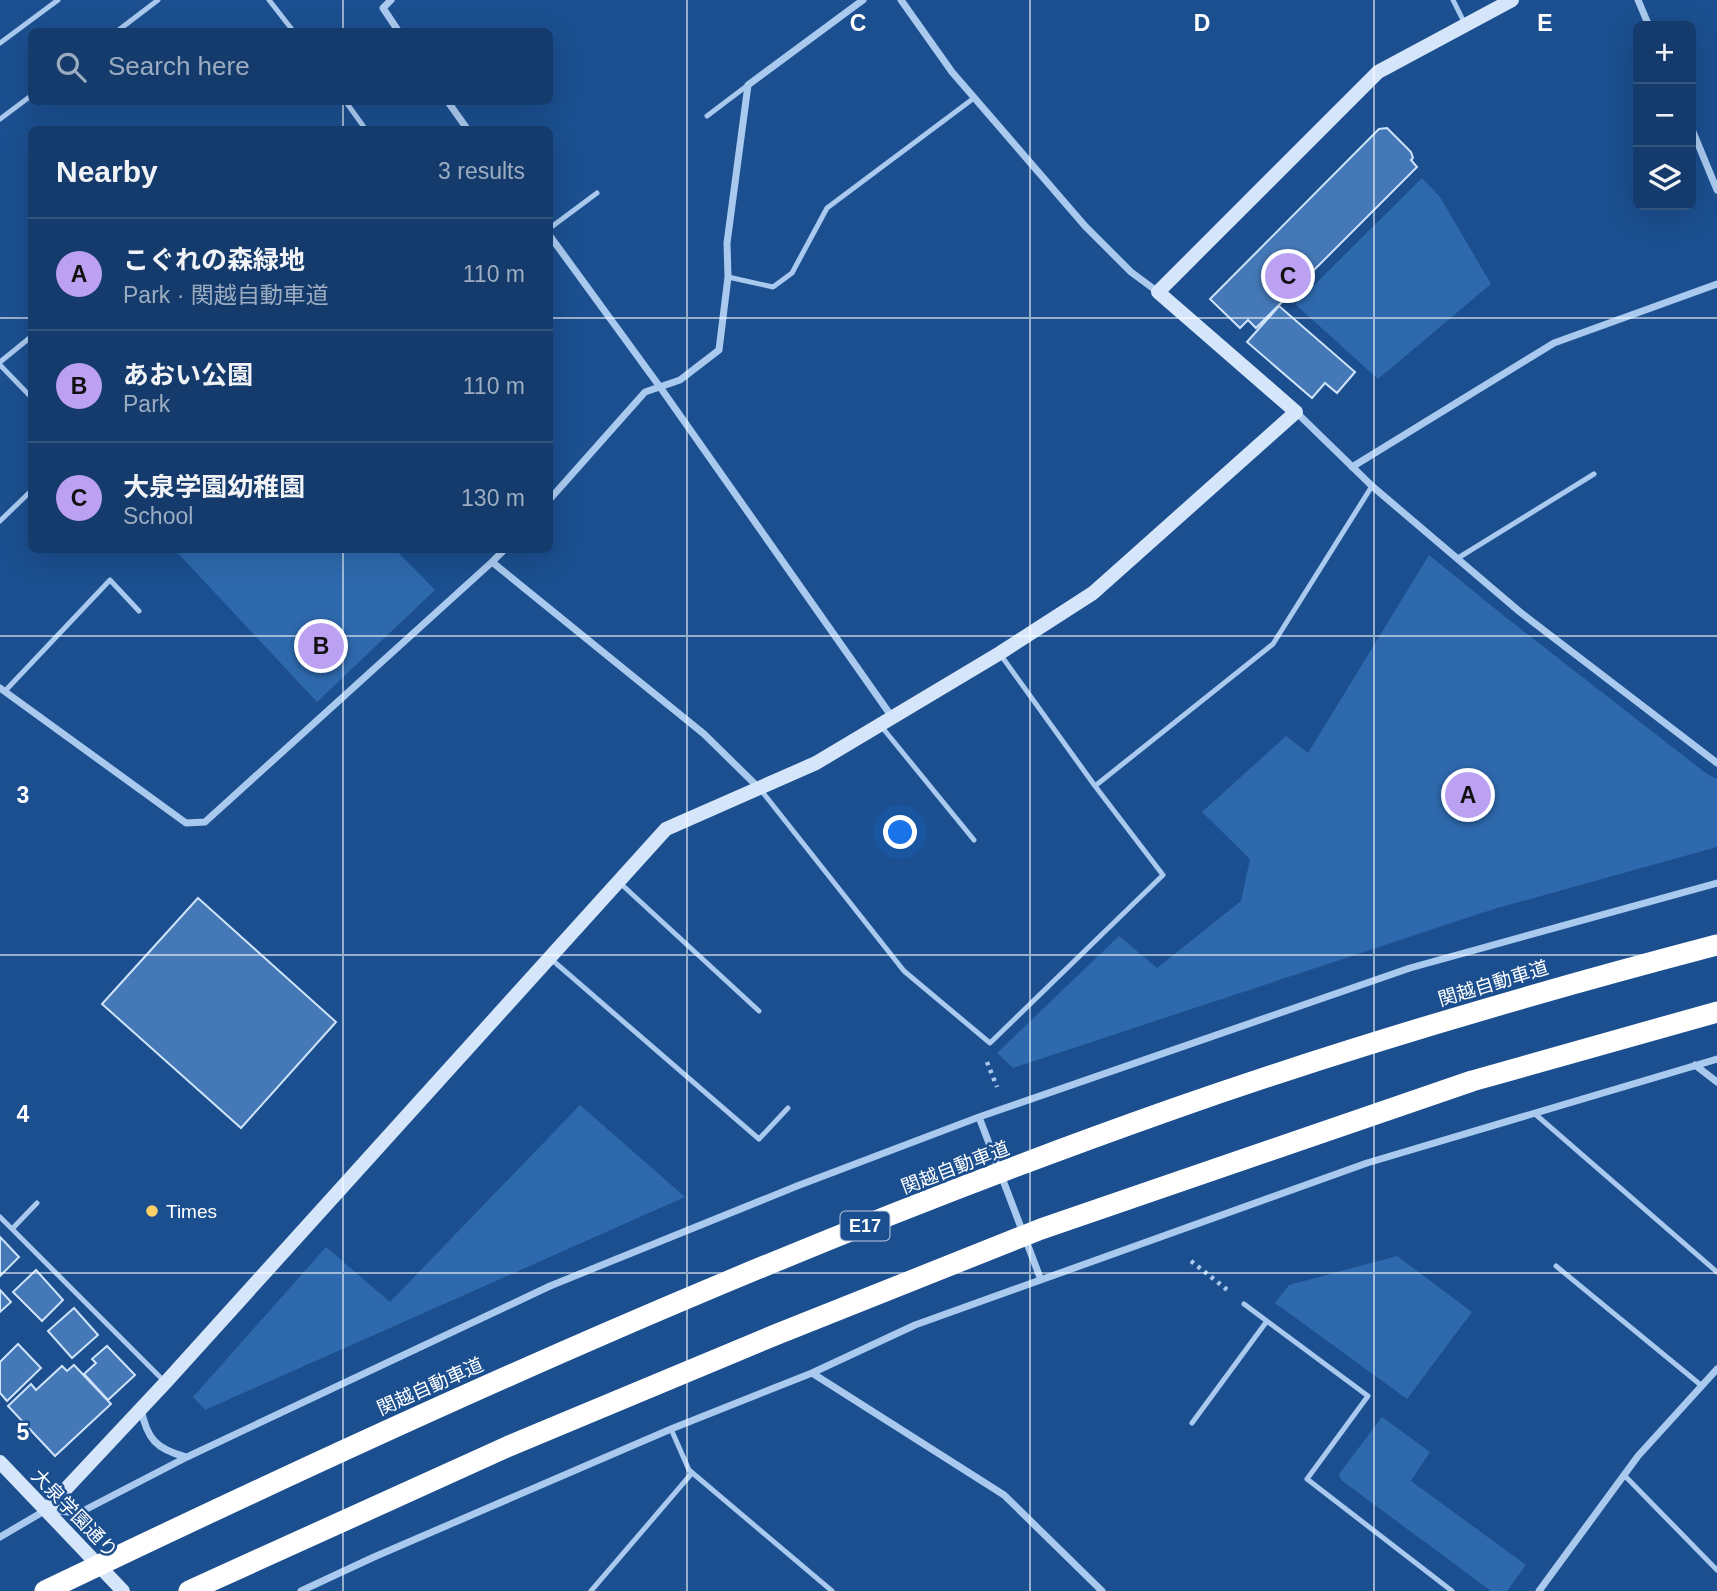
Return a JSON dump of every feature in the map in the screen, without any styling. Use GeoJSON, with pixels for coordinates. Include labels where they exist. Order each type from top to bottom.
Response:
{"type":"FeatureCollection","features":[{"type":"Feature","properties":{"kind":"highway","name":"関越自動車道"},"geometry":{"type":"LineString","coordinates":[[45,1591],[233,1501],[496,1381],[766,1266],[940,1196],[1172,1110],[1370,1044],[1562,986],[1717,945]]}},
{"type":"Feature","properties":{"kind":"highway"},"geometry":{"type":"LineString","coordinates":[[189,1591],[522,1441],[775,1335],[1041,1229],[1472,1081],[1717,1012]]}},
{"type":"Feature","properties":{"kind":"street"},"geometry":{"type":"LineString","coordinates":[[391,0],[383,8],[396,28]]}},
{"type":"Feature","properties":{"kind":"street"},"geometry":{"type":"LineString","coordinates":[[553,496],[645,392],[680,380],[719,350],[728,277],[727,243],[748,85],[863,0]]}},
{"type":"Feature","properties":{"kind":"street"},"geometry":{"type":"LineString","coordinates":[[901,0],[952,72],[1084,226],[1131,272],[1158,292],[1296,412],[1372,486],[1520,612],[1716,762]]}},
{"type":"Feature","properties":{"kind":"street"},"geometry":{"type":"LineString","coordinates":[[1158,292],[1378,72],[1512,0]]}},
{"type":"Feature","properties":{"kind":"street"},"geometry":{"type":"LineString","coordinates":[[1637,0],[1646,21]]}},
{"type":"Feature","properties":{"kind":"street"},"geometry":{"type":"LineString","coordinates":[[450,105],[465,126]]}},
{"type":"Feature","properties":{"kind":"street"},"geometry":{"type":"LineString","coordinates":[[1696,139],[1717,190]]}},
{"type":"Feature","properties":{"kind":"street"},"geometry":{"type":"LineString","coordinates":[[553,240],[660,387],[887,722]]}},
{"type":"Feature","properties":{"kind":"street"},"geometry":{"type":"LineString","coordinates":[[1352,467],[1554,343],[1717,284]]}},
{"type":"Feature","properties":{"kind":"street"},"geometry":{"type":"LineString","coordinates":[[0,1538],[46,1510],[166,1382],[666,829],[816,763],[1000,653],[1093,593],[1296,412]]}},
{"type":"Feature","properties":{"kind":"street"},"geometry":{"type":"LineString","coordinates":[[2,689],[186,822],[205,822],[501,553]]}},
{"type":"Feature","properties":{"kind":"street"},"geometry":{"type":"LineString","coordinates":[[492,562],[704,734],[760,789]]}},
{"type":"Feature","properties":{"kind":"street"},"geometry":{"type":"LineString","coordinates":[[46,1510],[79,1513],[187,1457],[550,1286],[785,1191],[979,1117],[1410,968],[1717,883]]}},
{"type":"Feature","properties":{"kind":"street"},"geometry":{"type":"LineString","coordinates":[[302,1591],[374,1557],[671,1429],[812,1373],[915,1325],[1367,1163],[1717,1059]]}},
{"type":"Feature","properties":{"kind":"street"},"geometry":{"type":"LineString","coordinates":[[1695,1065],[1717,1082]]}},
{"type":"Feature","properties":{"kind":"street"},"geometry":{"type":"LineString","coordinates":[[979,1117],[1041,1280]]}},
{"type":"Feature","properties":{"kind":"street"},"geometry":{"type":"LineString","coordinates":[[1539,1591],[1624,1475],[1717,1369]]}},
{"type":"Feature","properties":{"kind":"street"},"geometry":{"type":"LineString","coordinates":[[812,1373],[1004,1495],[1102,1591]]}},
{"type":"Feature","properties":{"kind":"street"},"geometry":{"type":"LineString","coordinates":[[141,1408],[148,1434],[155,1443],[170,1453],[187,1457]]}},
{"type":"Feature","properties":{"kind":"street","name":"大泉学園通り"},"geometry":{"type":"LineString","coordinates":[[0,1462],[123,1591]]}},
{"type":"Feature","properties":{"kind":"lane"},"geometry":{"type":"LineString","coordinates":[[0,43],[58,0]]}},
{"type":"Feature","properties":{"kind":"lane"},"geometry":{"type":"LineString","coordinates":[[121,28],[158,0]]}},
{"type":"Feature","properties":{"kind":"lane"},"geometry":{"type":"LineString","coordinates":[[269,0],[291,28]]}},
{"type":"Feature","properties":{"kind":"lane"},"geometry":{"type":"LineString","coordinates":[[1453,0],[1466,25]]}},
{"type":"Feature","properties":{"kind":"lane"},"geometry":{"type":"LineString","coordinates":[[707,116],[748,85]]}},
{"type":"Feature","properties":{"kind":"lane"},"geometry":{"type":"LineString","coordinates":[[0,119],[28,98]]}},
{"type":"Feature","properties":{"kind":"lane"},"geometry":{"type":"LineString","coordinates":[[728,277],[773,287],[783,280],[792,273],[827,208],[974,98]]}},
{"type":"Feature","properties":{"kind":"lane"},"geometry":{"type":"LineString","coordinates":[[348,105],[363,126]]}},
{"type":"Feature","properties":{"kind":"lane"},"geometry":{"type":"LineString","coordinates":[[553,226],[597,193]]}},
{"type":"Feature","properties":{"kind":"lane"},"geometry":{"type":"LineString","coordinates":[[28,339],[0,363],[28,394]]}},
{"type":"Feature","properties":{"kind":"lane"},"geometry":{"type":"LineString","coordinates":[[1458,558],[1594,474]]}},
{"type":"Feature","properties":{"kind":"lane"},"geometry":{"type":"LineString","coordinates":[[1095,786],[1273,644],[1372,486]]}},
{"type":"Feature","properties":{"kind":"lane"},"geometry":{"type":"LineString","coordinates":[[0,521],[28,493]]}},
{"type":"Feature","properties":{"kind":"lane"},"geometry":{"type":"LineString","coordinates":[[2,689],[110,580],[139,611]]}},
{"type":"Feature","properties":{"kind":"lane"},"geometry":{"type":"LineString","coordinates":[[760,789],[904,971],[990,1043],[1163,874],[1095,786],[1000,653]]}},
{"type":"Feature","properties":{"kind":"lane"},"geometry":{"type":"LineString","coordinates":[[887,722],[974,840]]}},
{"type":"Feature","properties":{"kind":"lane"},"geometry":{"type":"LineString","coordinates":[[619,882],[759,1011]]}},
{"type":"Feature","properties":{"kind":"lane"},"geometry":{"type":"LineString","coordinates":[[551,959],[759,1139],[788,1108]]}},
{"type":"Feature","properties":{"kind":"lane"},"geometry":{"type":"LineString","coordinates":[[1534,1113],[1717,1272]]}},
{"type":"Feature","properties":{"kind":"lane"},"geometry":{"type":"LineString","coordinates":[[12,1229],[37,1203]]}},
{"type":"Feature","properties":{"kind":"lane"},"geometry":{"type":"LineString","coordinates":[[0,1217],[166,1382]]}},
{"type":"Feature","properties":{"kind":"lane"},"geometry":{"type":"LineString","coordinates":[[1556,1266],[1702,1386]]}},
{"type":"Feature","properties":{"kind":"lane"},"geometry":{"type":"LineString","coordinates":[[1244,1304],[1368,1396],[1307,1479],[1452,1591]]}},
{"type":"Feature","properties":{"kind":"lane"},"geometry":{"type":"LineString","coordinates":[[1192,1423],[1267,1321]]}},
{"type":"Feature","properties":{"kind":"lane"},"geometry":{"type":"LineString","coordinates":[[671,1429],[692,1473],[832,1591]]}},
{"type":"Feature","properties":{"kind":"lane"},"geometry":{"type":"LineString","coordinates":[[592,1591],[692,1473]]}},
{"type":"Feature","properties":{"kind":"lane"},"geometry":{"type":"LineString","coordinates":[[1624,1475],[1717,1570]]}},
{"type":"Feature","properties":{"kind":"lane"},"geometry":{"type":"LineString","coordinates":[[313,1586],[322,1591]]}},
{"type":"Feature","properties":{"kind":"path"},"geometry":{"type":"LineString","coordinates":[[1191,1261],[1244,1304]]}},
{"type":"Feature","properties":{"kind":"shaded area"},"geometry":{"type":"Polygon","coordinates":[[[1422,178],[1440,197],[1491,284],[1378,379],[1295,304],[1422,178]]]}},
{"type":"Feature","properties":{"kind":"shaded area"},"geometry":{"type":"Polygon","coordinates":[[[178,553],[399,553],[435,590],[317,702],[178,553]]]}},
{"type":"Feature","properties":{"kind":"shaded area"},"geometry":{"type":"Polygon","coordinates":[[[1429,555],[1707,774],[1717,779],[1717,847],[1494,909],[1013,1068],[997,1053],[1119,936],[1157,968],[1241,901],[1250,859],[1202,812],[1286,736],[1308,753],[1429,555]]]}},
{"type":"Feature","properties":{"kind":"shaded area"},"geometry":{"type":"Polygon","coordinates":[[[580,1105],[685,1197],[205,1410],[193,1397],[326,1247],[390,1302],[580,1105]]]}},
{"type":"Feature","properties":{"kind":"shaded area"},"geometry":{"type":"Polygon","coordinates":[[[1397,1256],[1472,1312],[1407,1399],[1275,1303],[1289,1285],[1397,1256]]]}},
{"type":"Feature","properties":{"kind":"shaded area"},"geometry":{"type":"Polygon","coordinates":[[[1382,1417],[1430,1452],[1411,1481],[1526,1565],[1507,1591],[1491,1591],[1341,1480],[1339,1474],[1382,1417]]]}},
{"type":"Feature","properties":{"kind":"building"},"geometry":{"type":"Polygon","coordinates":[[[1387,128],[1411,152],[1411,160],[1417,167],[1256,328],[1248,320],[1240,328],[1210,299],[1379,129],[1387,128]]]}},
{"type":"Feature","properties":{"kind":"building"},"geometry":{"type":"Polygon","coordinates":[[[1279,306],[1355,372],[1337,393],[1325,383],[1312,398],[1247,342],[1279,306]]]}},
{"type":"Feature","properties":{"kind":"building"},"geometry":{"type":"Polygon","coordinates":[[[198,898],[336,1022],[241,1128],[102,1004],[198,898]]]}},
{"type":"Feature","properties":{"kind":"building"},"geometry":{"type":"Polygon","coordinates":[[[0,1237],[19,1257],[0,1276],[0,1237]]]}},
{"type":"Feature","properties":{"kind":"building"},"geometry":{"type":"Polygon","coordinates":[[[36,1270],[63,1300],[42,1321],[13,1292],[36,1270]]]}},
{"type":"Feature","properties":{"kind":"building"},"geometry":{"type":"Polygon","coordinates":[[[0,1290],[11,1302],[0,1312],[0,1290]]]}},
{"type":"Feature","properties":{"kind":"building"},"geometry":{"type":"Polygon","coordinates":[[[74,1308],[98,1335],[72,1358],[48,1331],[74,1308]]]}},
{"type":"Feature","properties":{"kind":"building"},"geometry":{"type":"Polygon","coordinates":[[[18,1344],[41,1368],[7,1401],[0,1393],[0,1362],[18,1344]]]}},
{"type":"Feature","properties":{"kind":"building"},"geometry":{"type":"Polygon","coordinates":[[[107,1346],[135,1375],[108,1400],[84,1374],[96,1363],[92,1359],[107,1346]]]}},
{"type":"Feature","properties":{"kind":"building"},"geometry":{"type":"Polygon","coordinates":[[[74,1365],[111,1404],[55,1456],[8,1406],[31,1384],[36,1390],[62,1366],[67,1371],[74,1365]]]}},
{"type":"Feature","properties":{"kind":"place","name":"大泉学園幼稚園"},"geometry":{"type":"Point","coordinates":[1288,276]}},
{"type":"Feature","properties":{"kind":"place","name":"あおい公園"},"geometry":{"type":"Point","coordinates":[321,646]}},
{"type":"Feature","properties":{"kind":"place","name":"こぐれの森緑地"},"geometry":{"type":"Point","coordinates":[1468,795]}},
{"type":"Feature","properties":{"kind":"place","name":"Times"},"geometry":{"type":"Point","coordinates":[152,1211]}}]}
